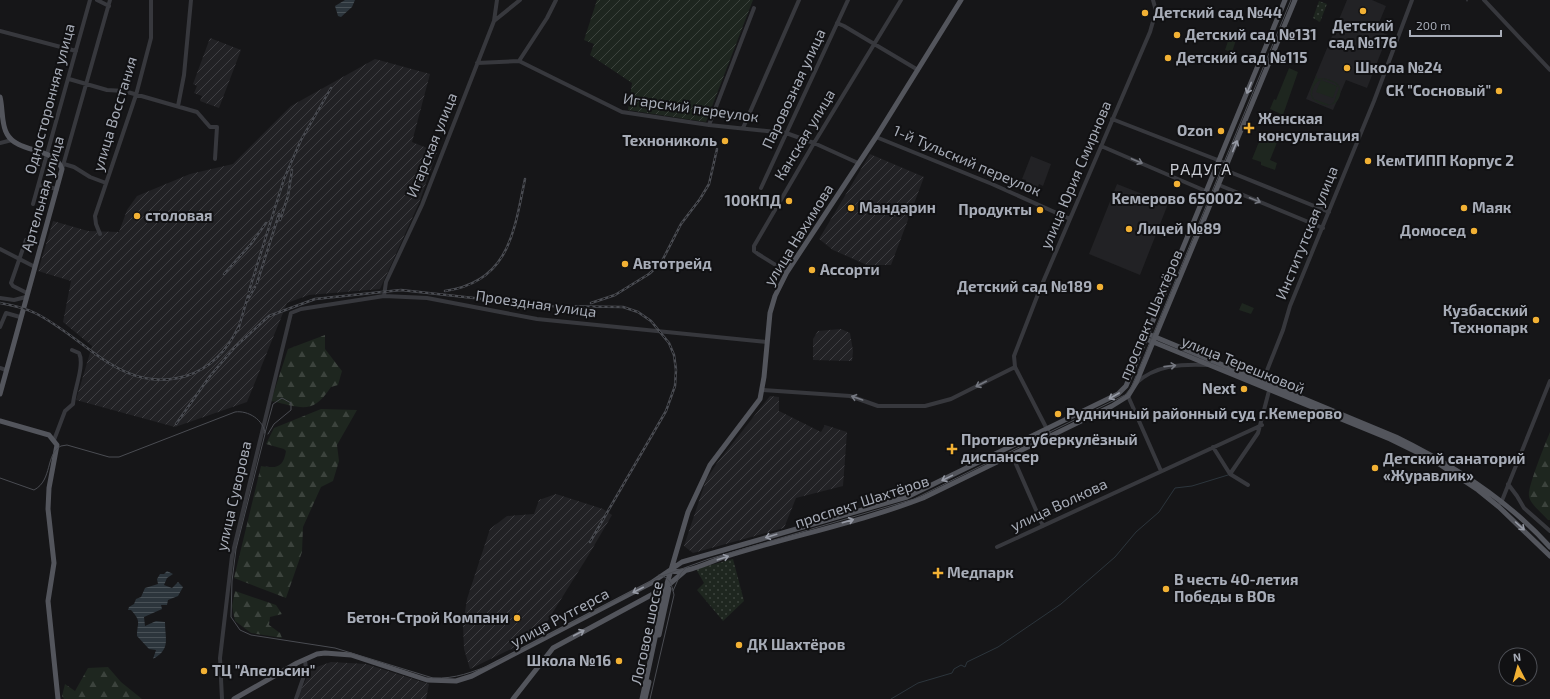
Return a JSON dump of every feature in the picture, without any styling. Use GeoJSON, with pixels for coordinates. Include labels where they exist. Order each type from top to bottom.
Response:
{"type":"FeatureCollection","features":[{"type":"Feature","properties":{"kind":"main road","name":"улица Нахимова"},"geometry":{"type":"LineString","coordinates":[[668,585],[688,512],[705,474],[760,399],[763,390],[772,306],[787,272],[876,137],[961,0]]}},
{"type":"Feature","properties":{"kind":"main road","name":"проспект Шахтёров"},"geometry":{"type":"LineString","coordinates":[[672,571],[682,562],[907,496],[1047,430],[1113,397],[1123,390],[1147,336],[1285,0]]}},
{"type":"Feature","properties":{"kind":"main road","name":"проспект Шахтёров"},"geometry":{"type":"LineString","coordinates":[[668,585],[686,570],[755,548],[910,503],[1051,437],[1118,403],[1128,396],[1136,383],[1295,0]]}},
{"type":"Feature","properties":{"kind":"main road"},"geometry":{"type":"LineString","coordinates":[[0,97],[6,133],[12,140],[57,160],[63,167]]}},
{"type":"Feature","properties":{"kind":"main road","name":"Артельная улица"},"geometry":{"type":"LineString","coordinates":[[0,394],[3,369],[27,295],[63,167]]}},
{"type":"Feature","properties":{"kind":"main road","name":"улица Терешковой"},"geometry":{"type":"LineString","coordinates":[[1147,336],[1214,366],[1262,383]]}},
{"type":"Feature","properties":{"kind":"main road","name":"улица Терешковой"},"geometry":{"type":"LineString","coordinates":[[1154,339],[1262,383],[1414,451],[1459,478],[1526,523],[1550,547]]}},
{"type":"Feature","properties":{"kind":"main road"},"geometry":{"type":"LineString","coordinates":[[0,421],[49,436],[54,440],[58,448],[50,477],[48,509],[54,563],[48,601],[58,699]]}},
{"type":"Feature","properties":{"kind":"main road","name":"улица Терешковой"},"geometry":{"type":"LineString","coordinates":[[1500,505],[1550,556]]}},
{"type":"Feature","properties":{"kind":"main road"},"geometry":{"type":"LineString","coordinates":[[672,571],[677,572],[686,570]]}},
{"type":"Feature","properties":{"kind":"main road","name":"улица Рутгерса"},"geometry":{"type":"LineString","coordinates":[[305,660],[318,654],[341,653],[427,680],[456,681],[488,669],[672,571]]}},
{"type":"Feature","properties":{"kind":"main road","name":"улица Рутгерса"},"geometry":{"type":"LineString","coordinates":[[513,699],[557,645],[668,585]]}},
{"type":"Feature","properties":{"kind":"main road","name":"Логовое шоссе"},"geometry":{"type":"LineString","coordinates":[[642,699],[668,585]]}},
{"type":"Feature","properties":{"kind":"main road","name":"Логовое шоссе"},"geometry":{"type":"LineString","coordinates":[[645,699],[668,585]]}},
{"type":"Feature","properties":{"kind":"main road"},"geometry":{"type":"LineString","coordinates":[[549,637],[557,645]]}},
{"type":"Feature","properties":{"kind":"main road"},"geometry":{"type":"LineString","coordinates":[[234,699],[305,660]]}},
{"type":"Feature","properties":{"kind":"street","name":"Односторонняя улица"},"geometry":{"type":"LineString","coordinates":[[33,204],[90,0]]}},
{"type":"Feature","properties":{"kind":"street"},"geometry":{"type":"LineString","coordinates":[[97,0],[109,6]]}},
{"type":"Feature","properties":{"kind":"street","name":"Артельная улица"},"geometry":{"type":"LineString","coordinates":[[63,167],[110,0]]}},
{"type":"Feature","properties":{"kind":"street","name":"улица Восстания"},"geometry":{"type":"LineString","coordinates":[[100,234],[95,216],[136,95],[151,38],[151,0]]}},
{"type":"Feature","properties":{"kind":"street"},"geometry":{"type":"LineString","coordinates":[[178,106],[184,75],[191,0]]}},
{"type":"Feature","properties":{"kind":"street","name":"Игарская улица"},"geometry":{"type":"LineString","coordinates":[[384,296],[386,282],[422,205],[494,21],[497,0]]}},
{"type":"Feature","properties":{"kind":"street"},"geometry":{"type":"LineString","coordinates":[[494,21],[520,0]]}},
{"type":"Feature","properties":{"kind":"street"},"geometry":{"type":"LineString","coordinates":[[519,61],[547,18],[556,0]]}},
{"type":"Feature","properties":{"kind":"street"},"geometry":{"type":"LineString","coordinates":[[743,128],[799,0]]}},
{"type":"Feature","properties":{"kind":"street","name":"Паровозная улица"},"geometry":{"type":"LineString","coordinates":[[761,188],[848,0]]}},
{"type":"Feature","properties":{"kind":"street","name":"Канская улица"},"geometry":{"type":"LineString","coordinates":[[787,272],[754,251],[754,246],[814,143],[901,0]]}},
{"type":"Feature","properties":{"kind":"street","name":"улица Юрия Смирнова"},"geometry":{"type":"LineString","coordinates":[[1015,367],[1013,359],[1040,289],[1153,23],[1156,11],[1153,0]]}},
{"type":"Feature","properties":{"kind":"street","name":"Институтская улица"},"geometry":{"type":"LineString","coordinates":[[1262,383],[1283,330],[1290,306],[1323,228],[1412,0]]}},
{"type":"Feature","properties":{"kind":"street"},"geometry":{"type":"LineString","coordinates":[[1484,0],[1550,70]]}},
{"type":"Feature","properties":{"kind":"street"},"geometry":{"type":"LineString","coordinates":[[709,125],[740,39],[754,8]]}},
{"type":"Feature","properties":{"kind":"street"},"geometry":{"type":"LineString","coordinates":[[837,23],[918,70]]}},
{"type":"Feature","properties":{"kind":"street"},"geometry":{"type":"LineString","coordinates":[[0,31],[76,51]]}},
{"type":"Feature","properties":{"kind":"street","name":"Игарский переулок"},"geometry":{"type":"LineString","coordinates":[[477,63],[519,61],[622,112],[709,125],[786,133],[814,143],[858,163]]}},
{"type":"Feature","properties":{"kind":"street"},"geometry":{"type":"LineString","coordinates":[[69,79],[107,90],[124,91],[197,112],[210,127],[217,127],[215,159]]}},
{"type":"Feature","properties":{"kind":"street"},"geometry":{"type":"LineString","coordinates":[[1112,119],[1228,164]]}},
{"type":"Feature","properties":{"kind":"street","name":"1-й Тульский переулок"},"geometry":{"type":"LineString","coordinates":[[876,137],[1002,188],[1070,219]]}},
{"type":"Feature","properties":{"kind":"street"},"geometry":{"type":"LineString","coordinates":[[0,143],[12,140]]}},
{"type":"Feature","properties":{"kind":"street"},"geometry":{"type":"LineString","coordinates":[[1101,146],[1215,195]]}},
{"type":"Feature","properties":{"kind":"street"},"geometry":{"type":"LineString","coordinates":[[63,167],[74,167],[90,177],[106,183]]}},
{"type":"Feature","properties":{"kind":"street"},"geometry":{"type":"LineString","coordinates":[[1225,170],[1329,212]]}},
{"type":"Feature","properties":{"kind":"street"},"geometry":{"type":"LineString","coordinates":[[38,185],[57,189]]}},
{"type":"Feature","properties":{"kind":"street"},"geometry":{"type":"LineString","coordinates":[[1219,185],[1323,228]]}},
{"type":"Feature","properties":{"kind":"street"},"geometry":{"type":"LineString","coordinates":[[26,240],[11,283],[27,295]]}},
{"type":"Feature","properties":{"kind":"street"},"geometry":{"type":"LineString","coordinates":[[0,249],[35,267]]}},
{"type":"Feature","properties":{"kind":"street"},"geometry":{"type":"LineString","coordinates":[[0,298],[14,300],[27,295]]}},
{"type":"Feature","properties":{"kind":"street","name":"Проездная улица"},"geometry":{"type":"LineString","coordinates":[[301,309],[384,296],[427,298],[537,319],[767,342]]}},
{"type":"Feature","properties":{"kind":"street","name":"улица Суворова"},"geometry":{"type":"LineString","coordinates":[[222,699],[220,658],[232,556],[288,318],[290,313],[301,309]]}},
{"type":"Feature","properties":{"kind":"street"},"geometry":{"type":"LineString","coordinates":[[0,327],[6,313],[20,317]]}},
{"type":"Feature","properties":{"kind":"street"},"geometry":{"type":"LineString","coordinates":[[54,440],[65,412],[73,404],[74,392],[81,365],[79,354],[72,350]]}},
{"type":"Feature","properties":{"kind":"street"},"geometry":{"type":"LineString","coordinates":[[1136,383],[1147,374],[1164,367],[1196,365],[1214,366]]}},
{"type":"Feature","properties":{"kind":"street"},"geometry":{"type":"LineString","coordinates":[[763,390],[850,396],[878,406],[925,406],[951,400],[1015,367],[1051,437]]}},
{"type":"Feature","properties":{"kind":"street"},"geometry":{"type":"LineString","coordinates":[[1500,505],[1550,381]]}},
{"type":"Feature","properties":{"kind":"street"},"geometry":{"type":"LineString","coordinates":[[1230,474],[1252,444],[1262,425],[1270,387]]}},
{"type":"Feature","properties":{"kind":"street"},"geometry":{"type":"LineString","coordinates":[[1128,396],[1161,470]]}},
{"type":"Feature","properties":{"kind":"street","name":"улица Волкова"},"geometry":{"type":"LineString","coordinates":[[997,547],[1213,446],[1262,425]]}},
{"type":"Feature","properties":{"kind":"street"},"geometry":{"type":"LineString","coordinates":[[1213,446],[1230,474],[1248,485]]}},
{"type":"Feature","properties":{"kind":"street"},"geometry":{"type":"LineString","coordinates":[[1012,455],[1043,526]]}},
{"type":"Feature","properties":{"kind":"street"},"geometry":{"type":"LineString","coordinates":[[1508,484],[1524,508],[1550,531]]}},
{"type":"Feature","properties":{"kind":"street"},"geometry":{"type":"LineString","coordinates":[[296,699],[306,670],[305,660]]}},
{"type":"Feature","properties":{"kind":"shaded area"},"geometry":{"type":"Polygon","coordinates":[[[345,0],[355,0],[352,7],[341,17],[338,16],[335,6],[345,0]]]}},
{"type":"Feature","properties":{"kind":"shaded area","name":"Школа №24"},"geometry":{"type":"Polygon","coordinates":[[[1347,0],[1372,0],[1386,6],[1376,30],[1388,35],[1367,88],[1346,80],[1333,110],[1306,99],[1347,0]]]}},
{"type":"Feature","properties":{"kind":"shaded area"},"geometry":{"type":"Polygon","coordinates":[[[210,38],[241,50],[219,108],[200,101],[202,96],[194,93],[197,86],[193,84],[210,38]]]}},
{"type":"Feature","properties":{"kind":"shaded area"},"geometry":{"type":"Polygon","coordinates":[[[375,59],[430,74],[412,142],[437,152],[419,203],[380,289],[309,295],[287,303],[247,402],[175,427],[76,400],[92,346],[63,322],[71,281],[38,271],[53,221],[88,231],[119,232],[127,210],[137,196],[190,174],[233,164],[291,106],[375,59]]]}},
{"type":"Feature","properties":{"kind":"shaded area"},"geometry":{"type":"Polygon","coordinates":[[[870,154],[924,177],[891,265],[867,265],[833,250],[819,239],[870,154]]]}},
{"type":"Feature","properties":{"kind":"shaded area"},"geometry":{"type":"Polygon","coordinates":[[[1031,156],[1051,164],[1043,186],[1039,184],[1035,195],[1022,190],[1026,180],[1022,179],[1031,156]]]}},
{"type":"Feature","properties":{"kind":"shaded area","name":"Лицей №89"},"geometry":{"type":"Polygon","coordinates":[[[1117,184],[1168,204],[1140,275],[1089,254],[1117,184]]]}},
{"type":"Feature","properties":{"kind":"shaded area"},"geometry":{"type":"Polygon","coordinates":[[[841,329],[850,333],[853,351],[852,361],[813,360],[813,339],[818,331],[841,329]]]}},
{"type":"Feature","properties":{"kind":"shaded area"},"geometry":{"type":"Polygon","coordinates":[[[770,396],[779,397],[779,411],[821,432],[825,425],[847,432],[843,486],[796,498],[784,528],[693,553],[684,546],[706,480],[717,463],[770,396]]]}},
{"type":"Feature","properties":{"kind":"shaded area"},"geometry":{"type":"Polygon","coordinates":[[[556,494],[603,509],[612,515],[538,636],[470,669],[464,649],[463,625],[467,599],[490,529],[507,516],[534,514],[539,500],[556,494]]]}},
{"type":"Feature","properties":{"kind":"shaded area"},"geometry":{"type":"Polygon","coordinates":[[[167,571],[173,574],[167,578],[164,585],[172,588],[178,582],[183,587],[178,596],[168,600],[167,605],[161,605],[162,609],[144,617],[145,626],[156,621],[165,622],[165,647],[159,655],[153,659],[156,650],[149,649],[137,636],[137,617],[131,610],[128,610],[129,607],[134,604],[136,599],[141,597],[145,588],[158,584],[157,579],[160,574],[164,574],[167,571]]]}},
{"type":"Feature","properties":{"kind":"shaded area"},"geometry":{"type":"Polygon","coordinates":[[[331,662],[366,664],[429,684],[426,699],[299,699],[299,694],[311,669],[331,662]]]}},
{"type":"Feature","properties":{"kind":"green space"},"geometry":{"type":"Polygon","coordinates":[[[597,0],[753,0],[706,122],[628,110],[632,83],[590,55],[594,44],[584,40],[597,0]]]}},
{"type":"Feature","properties":{"kind":"green space"},"geometry":{"type":"Polygon","coordinates":[[[1319,1],[1327,4],[1320,22],[1313,18],[1319,1]]]}},
{"type":"Feature","properties":{"kind":"green space"},"geometry":{"type":"Polygon","coordinates":[[[1229,38],[1236,40],[1232,52],[1225,50],[1229,38]]]}},
{"type":"Feature","properties":{"kind":"green space"},"geometry":{"type":"Polygon","coordinates":[[[1289,68],[1298,72],[1283,115],[1270,109],[1274,99],[1276,100],[1289,68]]]}},
{"type":"Feature","properties":{"kind":"green space"},"geometry":{"type":"Polygon","coordinates":[[[1317,75],[1317,79],[1322,78],[1328,79],[1335,82],[1338,85],[1340,89],[1339,98],[1332,105],[1330,105],[1326,105],[1319,103],[1312,98],[1311,91],[1317,75]],[[1324,79],[1319,81],[1315,84],[1313,89],[1312,95],[1314,99],[1330,105],[1334,102],[1339,88],[1335,83],[1324,79]]]}},
{"type":"Feature","properties":{"kind":"green space"},"geometry":{"type":"Polygon","coordinates":[[[1321,80],[1337,86],[1333,98],[1316,92],[1321,80]]]}},
{"type":"Feature","properties":{"kind":"green space"},"geometry":{"type":"Polygon","coordinates":[[[1263,132],[1266,133],[1264,138],[1268,139],[1269,136],[1278,140],[1270,160],[1277,163],[1275,170],[1261,165],[1261,162],[1252,159],[1263,132]]]}},
{"type":"Feature","properties":{"kind":"green space"},"geometry":{"type":"Polygon","coordinates":[[[1242,303],[1254,308],[1251,314],[1239,310],[1242,303]]]}},
{"type":"Feature","properties":{"kind":"green space"},"geometry":{"type":"Polygon","coordinates":[[[325,335],[325,349],[342,371],[338,385],[331,387],[318,402],[312,406],[298,407],[271,401],[288,349],[325,335]]]}},
{"type":"Feature","properties":{"kind":"green space"},"geometry":{"type":"Polygon","coordinates":[[[321,409],[357,410],[337,445],[339,461],[333,481],[321,487],[303,527],[302,552],[286,598],[234,578],[261,466],[278,466],[285,457],[286,451],[284,449],[266,444],[274,428],[321,409]]]}},
{"type":"Feature","properties":{"kind":"green space"},"geometry":{"type":"Polygon","coordinates":[[[1550,432],[1550,520],[1548,520],[1534,506],[1529,496],[1529,491],[1550,432]]]}},
{"type":"Feature","properties":{"kind":"green space"},"geometry":{"type":"Polygon","coordinates":[[[733,559],[744,601],[723,621],[697,590],[704,583],[696,569],[733,559]]]}},
{"type":"Feature","properties":{"kind":"green space"},"geometry":{"type":"Polygon","coordinates":[[[235,591],[276,605],[282,614],[270,617],[269,625],[280,633],[282,638],[251,633],[235,621],[232,606],[235,591]]]}},
{"type":"Feature","properties":{"kind":"green space"},"geometry":{"type":"Polygon","coordinates":[[[108,667],[121,682],[142,699],[64,699],[62,696],[65,684],[75,691],[88,668],[108,667]]]}},
{"type":"Feature","properties":{"kind":"waterway"},"geometry":{"type":"LineString","coordinates":[[891,699],[918,683],[952,673],[954,669],[961,665],[965,667],[967,662],[998,647],[1061,604],[1115,557],[1136,532],[1159,512],[1175,488],[1192,486],[1228,475]]}},
{"type":"Feature","properties":{"kind":"tram line"},"geometry":{"type":"LineString","coordinates":[[0,478],[34,490],[40,486],[44,480],[50,461],[56,450],[61,446],[67,445],[109,457],[119,457],[235,412],[250,414],[262,424],[265,434],[236,549],[232,581],[231,617],[240,630],[251,635],[335,648],[433,678],[457,676],[478,670],[493,664],[659,577],[709,559],[914,499],[1125,395],[1131,388],[1291,0]]}},
{"type":"Feature","properties":{"kind":"tram line"},"geometry":{"type":"LineString","coordinates":[[265,433],[273,404],[282,398],[291,403],[291,410],[274,424],[268,434]]}},
{"type":"Feature","properties":{"kind":"tram line"},"geometry":{"type":"LineString","coordinates":[[673,591],[681,573],[687,567]]}},
{"type":"Feature","properties":{"kind":"tram line"},"geometry":{"type":"LineString","coordinates":[[650,699],[674,595],[670,582],[663,576],[659,575]]}},
{"type":"Feature","properties":{"kind":"railway"},"geometry":{"type":"LineString","coordinates":[[249,291],[284,179],[301,140],[331,88]]}},
{"type":"Feature","properties":{"kind":"railway"},"geometry":{"type":"LineString","coordinates":[[591,303],[615,295],[649,274],[661,263],[681,224],[700,199],[709,184],[717,149]]}},
{"type":"Feature","properties":{"kind":"railway"},"geometry":{"type":"LineString","coordinates":[[280,220],[288,196],[292,170]]}},
{"type":"Feature","properties":{"kind":"railway"},"geometry":{"type":"LineString","coordinates":[[445,291],[466,286],[483,277],[496,266],[505,252],[512,235],[525,179]]}},
{"type":"Feature","properties":{"kind":"railway"},"geometry":{"type":"LineString","coordinates":[[257,283],[279,214]]}},
{"type":"Feature","properties":{"kind":"railway"},"geometry":{"type":"LineString","coordinates":[[224,274],[251,244],[266,223]]}},
{"type":"Feature","properties":{"kind":"railway"},"geometry":{"type":"LineString","coordinates":[[247,301],[255,287]]}},
{"type":"Feature","properties":{"kind":"railway"},"geometry":{"type":"LineString","coordinates":[[176,424],[210,376],[235,347],[269,316],[315,299],[401,290],[547,306],[623,307],[638,312],[651,321],[669,343],[674,355],[676,370],[675,386],[666,411],[590,542]]}},
{"type":"Feature","properties":{"kind":"railway"},"geometry":{"type":"LineString","coordinates":[[238,330],[248,296]]}},
{"type":"Feature","properties":{"kind":"railway"},"geometry":{"type":"LineString","coordinates":[[0,303],[22,308],[35,313],[54,324],[106,361],[124,371],[143,378],[163,380],[186,376],[204,368],[224,350],[239,326]]}},
{"type":"Feature","properties":{"kind":"place","name":"Детский сад №176"},"geometry":{"type":"Point","coordinates":[1363,11]}},
{"type":"Feature","properties":{"kind":"place","name":"Детский сад №44"},"geometry":{"type":"Point","coordinates":[1145,13]}},
{"type":"Feature","properties":{"kind":"place","name":"Детский сад №131"},"geometry":{"type":"Point","coordinates":[1177,35]}},
{"type":"Feature","properties":{"kind":"place","name":"Детский сад №115"},"geometry":{"type":"Point","coordinates":[1168,58]}},
{"type":"Feature","properties":{"kind":"place","name":"Школа №24"},"geometry":{"type":"Point","coordinates":[1347,68]}},
{"type":"Feature","properties":{"kind":"place","name":"СК \"Сосновый\""},"geometry":{"type":"Point","coordinates":[1499,91]}},
{"type":"Feature","properties":{"kind":"place","name":"Женская консультация"},"geometry":{"type":"Point","coordinates":[1249,128]}},
{"type":"Feature","properties":{"kind":"place","name":"Ozon"},"geometry":{"type":"Point","coordinates":[1221,131]}},
{"type":"Feature","properties":{"kind":"place","name":"Технониколь"},"geometry":{"type":"Point","coordinates":[725,141]}},
{"type":"Feature","properties":{"kind":"place","name":"КемТИПП Корпус 2"},"geometry":{"type":"Point","coordinates":[1368,161]}},
{"type":"Feature","properties":{"kind":"place","name":"Кемерово 650002"},"geometry":{"type":"Point","coordinates":[1177,184]}},
{"type":"Feature","properties":{"kind":"place","name":"100КПД"},"geometry":{"type":"Point","coordinates":[789,201]}},
{"type":"Feature","properties":{"kind":"place","name":"Мандарин"},"geometry":{"type":"Point","coordinates":[851,208]}},
{"type":"Feature","properties":{"kind":"place","name":"Маяк"},"geometry":{"type":"Point","coordinates":[1464,208]}},
{"type":"Feature","properties":{"kind":"place","name":"Продукты"},"geometry":{"type":"Point","coordinates":[1040,210]}},
{"type":"Feature","properties":{"kind":"place","name":"столовая"},"geometry":{"type":"Point","coordinates":[137,216]}},
{"type":"Feature","properties":{"kind":"place","name":"Лицей №89"},"geometry":{"type":"Point","coordinates":[1129,229]}},
{"type":"Feature","properties":{"kind":"place","name":"Домосед"},"geometry":{"type":"Point","coordinates":[1474,231]}},
{"type":"Feature","properties":{"kind":"place","name":"Автотрейд"},"geometry":{"type":"Point","coordinates":[625,264]}},
{"type":"Feature","properties":{"kind":"place","name":"Ассорти"},"geometry":{"type":"Point","coordinates":[812,270]}},
{"type":"Feature","properties":{"kind":"place","name":"Детский сад №189"},"geometry":{"type":"Point","coordinates":[1100,287]}},
{"type":"Feature","properties":{"kind":"place","name":"Кузбасский Технопарк"},"geometry":{"type":"Point","coordinates":[1536,320]}},
{"type":"Feature","properties":{"kind":"place","name":"Next"},"geometry":{"type":"Point","coordinates":[1244,389]}},
{"type":"Feature","properties":{"kind":"place","name":"Рудничный районный суд г.Кемерово"},"geometry":{"type":"Point","coordinates":[1058,414]}},
{"type":"Feature","properties":{"kind":"place","name":"Противотуберкулёзный диспансер"},"geometry":{"type":"Point","coordinates":[952,449]}},
{"type":"Feature","properties":{"kind":"place","name":"Детский санаторий «Журавлик»"},"geometry":{"type":"Point","coordinates":[1375,468]}},
{"type":"Feature","properties":{"kind":"place","name":"Медпарк"},"geometry":{"type":"Point","coordinates":[938,573]}},
{"type":"Feature","properties":{"kind":"place","name":"В честь 40-летия Победы в ВОв"},"geometry":{"type":"Point","coordinates":[1166,589]}},
{"type":"Feature","properties":{"kind":"place","name":"Бетон-Строй Компани"},"geometry":{"type":"Point","coordinates":[517,618]}},
{"type":"Feature","properties":{"kind":"place","name":"ДК Шахтёров"},"geometry":{"type":"Point","coordinates":[739,645]}},
{"type":"Feature","properties":{"kind":"place","name":"Школа №16"},"geometry":{"type":"Point","coordinates":[619,661]}},
{"type":"Feature","properties":{"kind":"place","name":"ТЦ \"Апельсин\""},"geometry":{"type":"Point","coordinates":[204,671]}},
{"type":"Feature","properties":{"kind":"district","name":"РАДУГА"},"geometry":{"type":"Point","coordinates":[1201,169]}}]}
